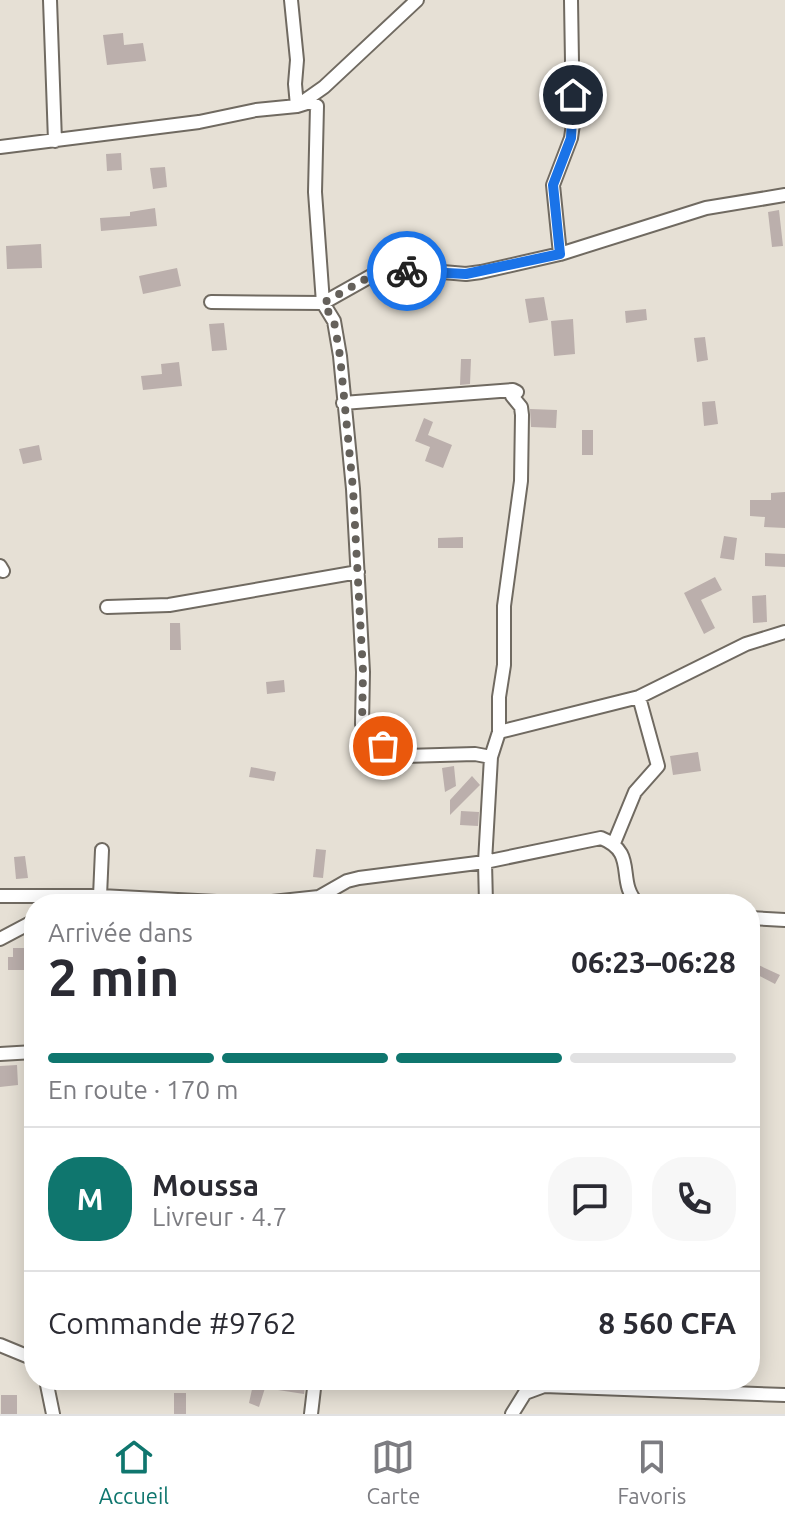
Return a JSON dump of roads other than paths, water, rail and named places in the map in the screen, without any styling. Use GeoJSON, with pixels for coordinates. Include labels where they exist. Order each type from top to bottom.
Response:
{"type":"FeatureCollection","features":[{"type":"Feature","properties":{"kind":"street"},"geometry":{"type":"LineString","coordinates":[[291,0],[297,60],[297,106]]}},
{"type":"Feature","properties":{"kind":"street"},"geometry":{"type":"LineString","coordinates":[[297,106],[324,87],[417,0]]}},
{"type":"Feature","properties":{"kind":"street"},"geometry":{"type":"LineString","coordinates":[[560,254],[553,185],[571,138],[573,124],[571,0]]}},
{"type":"Feature","properties":{"kind":"street"},"geometry":{"type":"LineString","coordinates":[[54,1],[55,141]]}},
{"type":"Feature","properties":{"kind":"street"},"geometry":{"type":"LineString","coordinates":[[0,147],[199,122],[310,102],[317,106],[315,192],[323,303],[334,321],[343,403],[358,572],[362,724],[368,735],[405,756],[475,754],[491,757]]}},
{"type":"Feature","properties":{"kind":"street"},"geometry":{"type":"LineString","coordinates":[[211,302],[323,303],[371,276],[419,270],[466,274],[560,254],[706,208],[785,195]]}},
{"type":"Feature","properties":{"kind":"street"},"geometry":{"type":"LineString","coordinates":[[343,403],[517,392],[512,396],[521,407],[522,415],[521,481],[504,606],[499,732],[491,757],[486,894]]}},
{"type":"Feature","properties":{"kind":"street"},"geometry":{"type":"LineString","coordinates":[[107,607],[169,605],[358,572]]}},
{"type":"Feature","properties":{"kind":"street"},"geometry":{"type":"LineString","coordinates":[[499,732],[639,697],[746,644],[785,632]]}},
{"type":"Feature","properties":{"kind":"street"},"geometry":{"type":"LineString","coordinates":[[614,843],[635,792],[658,766],[639,697]]}},
{"type":"Feature","properties":{"kind":"street"},"geometry":{"type":"LineString","coordinates":[[329,894],[347,881],[359,878],[485,862],[601,838],[614,843],[623,853],[631,894]]}},
{"type":"Feature","properties":{"kind":"street"},"geometry":{"type":"LineString","coordinates":[[100,894],[102,850]]}},
{"type":"Feature","properties":{"kind":"street"},"geometry":{"type":"LineString","coordinates":[[0,896],[24,896]]}},
{"type":"Feature","properties":{"kind":"street"},"geometry":{"type":"LineString","coordinates":[[760,919],[785,920]]}},
{"type":"Feature","properties":{"kind":"street"},"geometry":{"type":"LineString","coordinates":[[0,939],[24,926]]}},
{"type":"Feature","properties":{"kind":"street"},"geometry":{"type":"LineString","coordinates":[[0,1054],[24,1053]]}},
{"type":"Feature","properties":{"kind":"street"},"geometry":{"type":"LineString","coordinates":[[0,1345],[24,1355]]}},
{"type":"Feature","properties":{"kind":"street"},"geometry":{"type":"LineString","coordinates":[[48,1390],[53,1414]]}},
{"type":"Feature","properties":{"kind":"street"},"geometry":{"type":"LineString","coordinates":[[311,1414],[314,1390]]}},
{"type":"Feature","properties":{"kind":"street"},"geometry":{"type":"LineString","coordinates":[[512,1414],[525,1393],[533,1390]]}},
{"type":"Feature","properties":{"kind":"street"},"geometry":{"type":"LineString","coordinates":[[651,1390],[785,1395]]}}]}
